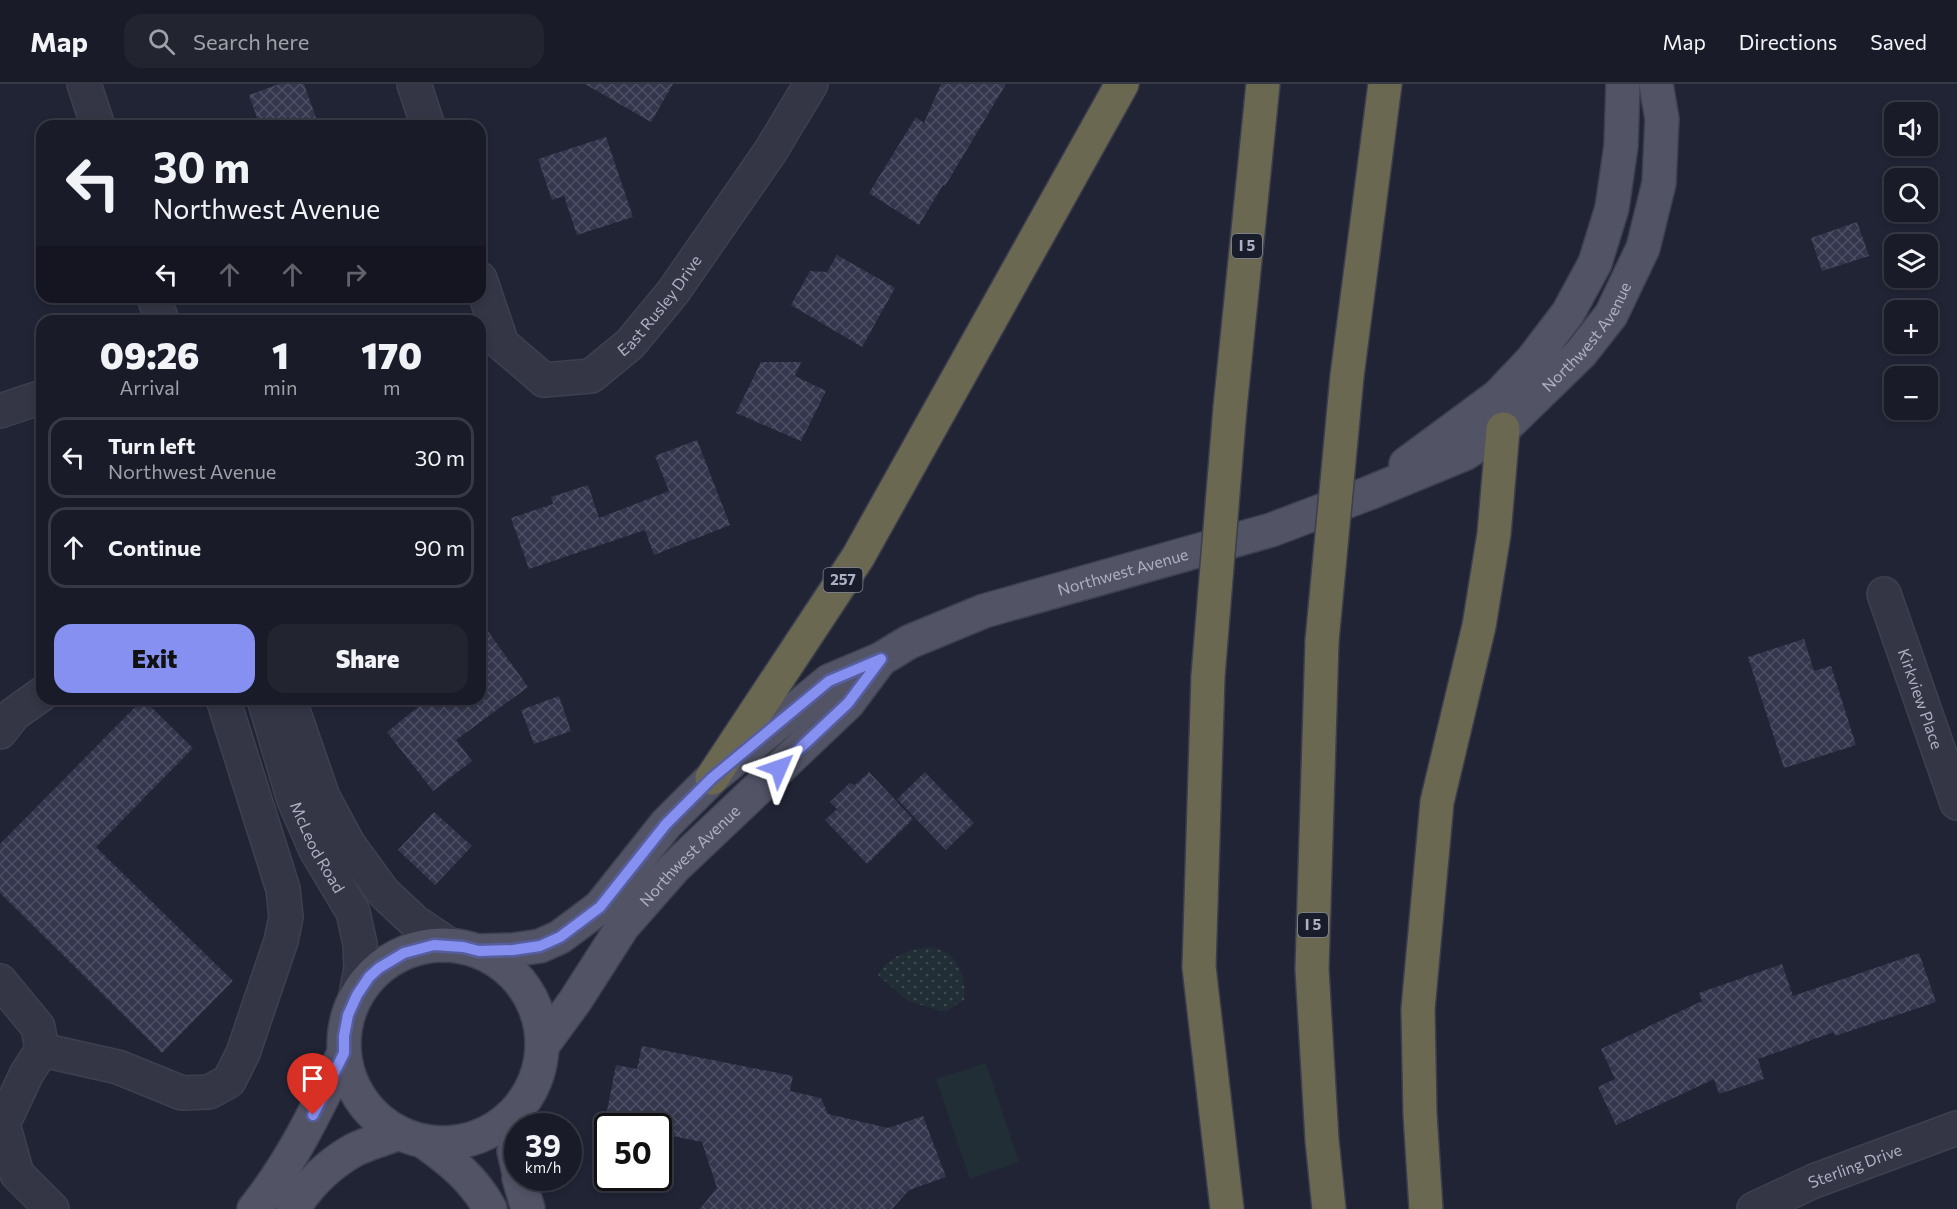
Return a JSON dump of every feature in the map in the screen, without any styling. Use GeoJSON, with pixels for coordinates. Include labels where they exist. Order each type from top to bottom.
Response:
{"type":"FeatureCollection","features":[{"type":"Feature","properties":{"kind":"highway","name":"257"},"geometry":{"type":"LineString","coordinates":[[712,778],[858,557],[1122,84]]}},
{"type":"Feature","properties":{"kind":"highway","name":"I 5"},"geometry":{"type":"LineString","coordinates":[[1227,1209],[1199,967],[1208,676],[1230,408],[1263,84]]}},
{"type":"Feature","properties":{"kind":"highway","name":"I 5"},"geometry":{"type":"LineString","coordinates":[[1329,1209],[1322,1140],[1312,969],[1322,641],[1347,376],[1385,84]]}},
{"type":"Feature","properties":{"kind":"highway"},"geometry":{"type":"LineString","coordinates":[[1426,1209],[1420,1114],[1418,1009],[1437,802],[1479,626],[1494,534],[1503,429]]}},
{"type":"Feature","properties":{"kind":"main road","name":"Northwest Avenue"},"geometry":{"type":"LineString","coordinates":[[1369,493],[1498,396],[1533,359],[1568,312],[1595,263],[1612,208],[1621,146],[1623,84]]}},
{"type":"Feature","properties":{"kind":"main road","name":"Northwest Avenue"},"geometry":{"type":"LineString","coordinates":[[464,948],[513,950],[540,946],[560,937],[600,907],[666,824],[712,778],[829,681],[881,659],[909,642],[984,611],[1271,530],[1466,453],[1503,429],[1581,353],[1611,315],[1643,248],[1659,183],[1662,119],[1656,84]]}},
{"type":"Feature","properties":{"kind":"main road","name":"Northwest Avenue"},"geometry":{"type":"LineString","coordinates":[[542,1046],[575,1001],[623,926],[659,884],[848,703],[881,659]]}},
{"type":"Feature","properties":{"kind":"main road"},"geometry":{"type":"LineString","coordinates":[[490,1209],[474,1185],[452,1161],[375,1116],[362,1101],[350,1080],[344,1053],[344,1036],[348,1015],[369,977],[391,960],[419,947],[464,948],[497,960],[510,971],[524,987],[539,1018],[542,1046],[537,1073],[522,1113]]}},
{"type":"Feature","properties":{"kind":"main road"},"geometry":{"type":"LineString","coordinates":[[254,1209],[271,1187],[305,1132],[344,1053]]}},
{"type":"Feature","properties":{"kind":"main road"},"geometry":{"type":"LineString","coordinates":[[293,1209],[305,1190],[335,1163],[355,1150],[411,1137],[458,1143],[473,1139],[504,1123]]}},
{"type":"Feature","properties":{"kind":"main road"},"geometry":{"type":"LineString","coordinates":[[523,1191],[528,1209]]}},
{"type":"Feature","properties":{"kind":"street"},"geometry":{"type":"LineString","coordinates":[[84,84],[96,120]]}},
{"type":"Feature","properties":{"kind":"street"},"geometry":{"type":"LineString","coordinates":[[414,84],[426,120]]}},
{"type":"Feature","properties":{"kind":"street","name":"East Rusley Drive"},"geometry":{"type":"LineString","coordinates":[[486,297],[502,344],[544,380],[591,376],[630,344],[673,292],[770,152],[811,84]]}},
{"type":"Feature","properties":{"kind":"street"},"geometry":{"type":"LineString","coordinates":[[0,411],[36,399]]}},
{"type":"Feature","properties":{"kind":"street","name":"Kirkview Place"},"geometry":{"type":"LineString","coordinates":[[1884,594],[1957,803]]}},
{"type":"Feature","properties":{"kind":"street"},"geometry":{"type":"LineString","coordinates":[[0,732],[14,714],[36,698]]}},
{"type":"Feature","properties":{"kind":"street"},"geometry":{"type":"LineString","coordinates":[[42,1050],[118,1067],[182,1093],[209,1092],[229,1081],[273,968],[286,917],[283,889],[225,705]]}},
{"type":"Feature","properties":{"kind":"street","name":"McLeod Road"},"geometry":{"type":"LineString","coordinates":[[266,705],[294,800],[316,850],[353,912],[360,944],[361,968],[357,995]]}},
{"type":"Feature","properties":{"kind":"street","name":"McLeod Road"},"geometry":{"type":"LineString","coordinates":[[291,705],[323,797],[350,845],[384,893],[415,922],[464,948]]}},
{"type":"Feature","properties":{"kind":"street"},"geometry":{"type":"LineString","coordinates":[[0,981],[38,1028],[42,1050],[27,1073],[3,1125],[17,1174],[52,1209]]}},
{"type":"Feature","properties":{"kind":"street","name":"Sterling Drive"},"geometry":{"type":"LineString","coordinates":[[1754,1209],[1814,1181],[1957,1128]]}},
{"type":"Feature","properties":{"kind":"shaded area"},"geometry":{"type":"Polygon","coordinates":[[[930,947],[950,955],[963,979],[964,1000],[945,1012],[908,1001],[878,975],[894,958],[914,950],[930,947]]]}},
{"type":"Feature","properties":{"kind":"shaded area"},"geometry":{"type":"Polygon","coordinates":[[[986,1063],[1019,1162],[970,1179],[936,1079],[986,1063]]]}},
{"type":"Feature","properties":{"kind":"building"},"geometry":{"type":"Polygon","coordinates":[[[279,84],[304,84],[317,120],[258,120],[249,95],[279,84]]]}},
{"type":"Feature","properties":{"kind":"building"},"geometry":{"type":"Polygon","coordinates":[[[585,84],[673,84],[651,122],[585,84]]]}},
{"type":"Feature","properties":{"kind":"building"},"geometry":{"type":"Polygon","coordinates":[[[941,84],[1006,84],[919,225],[869,193],[916,117],[924,123],[941,84]]]}},
{"type":"Feature","properties":{"kind":"building"},"geometry":{"type":"Polygon","coordinates":[[[606,137],[633,217],[577,235],[564,196],[552,200],[538,159],[606,137]]]}},
{"type":"Feature","properties":{"kind":"building"},"geometry":{"type":"Polygon","coordinates":[[[1857,222],[1869,256],[1822,271],[1811,238],[1857,222]]]}},
{"type":"Feature","properties":{"kind":"building"},"geometry":{"type":"Polygon","coordinates":[[[837,255],[895,288],[862,347],[791,305],[810,271],[827,272],[837,255]]]}},
{"type":"Feature","properties":{"kind":"building"},"geometry":{"type":"Polygon","coordinates":[[[761,362],[801,362],[795,376],[826,391],[801,441],[736,413],[761,362]]]}},
{"type":"Feature","properties":{"kind":"building"},"geometry":{"type":"Polygon","coordinates":[[[697,440],[730,525],[654,555],[645,530],[529,569],[511,518],[553,504],[551,497],[588,485],[599,518],[669,491],[655,456],[697,440]]]}},
{"type":"Feature","properties":{"kind":"building"},"geometry":{"type":"Polygon","coordinates":[[[486,628],[528,687],[456,740],[472,761],[433,791],[387,732],[421,705],[486,705],[486,628]]]}},
{"type":"Feature","properties":{"kind":"building"},"geometry":{"type":"Polygon","coordinates":[[[1804,639],[1814,671],[1831,666],[1856,745],[1784,768],[1748,657],[1804,639]]]}},
{"type":"Feature","properties":{"kind":"building"},"geometry":{"type":"Polygon","coordinates":[[[559,696],[571,731],[534,744],[521,710],[559,696]]]}},
{"type":"Feature","properties":{"kind":"building"},"geometry":{"type":"Polygon","coordinates":[[[137,705],[149,705],[193,748],[96,847],[233,981],[162,1053],[0,893],[0,844],[137,705]]]}},
{"type":"Feature","properties":{"kind":"building"},"geometry":{"type":"Polygon","coordinates":[[[869,772],[913,819],[867,864],[825,820],[837,809],[830,802],[850,783],[855,785],[869,772]]]}},
{"type":"Feature","properties":{"kind":"building"},"geometry":{"type":"Polygon","coordinates":[[[925,772],[974,823],[946,850],[897,799],[925,772]]]}},
{"type":"Feature","properties":{"kind":"building"},"geometry":{"type":"Polygon","coordinates":[[[434,812],[472,846],[435,885],[398,850],[434,812]]]}},
{"type":"Feature","properties":{"kind":"building"},"geometry":{"type":"Polygon","coordinates":[[[1919,953],[1936,1002],[1835,1036],[1834,1032],[1758,1059],[1764,1079],[1719,1094],[1714,1079],[1616,1125],[1598,1087],[1615,1079],[1601,1049],[1702,1001],[1699,993],[1782,964],[1793,996],[1919,953]]]}},
{"type":"Feature","properties":{"kind":"building"},"geometry":{"type":"Polygon","coordinates":[[[642,1046],[793,1076],[790,1091],[821,1098],[828,1114],[888,1128],[923,1116],[946,1177],[909,1190],[892,1209],[700,1209],[717,1188],[702,1142],[672,1136],[672,1113],[607,1113],[616,1065],[637,1069],[642,1046]]]}},
{"type":"Feature","properties":{"kind":"route"},"geometry":{"type":"LineString","coordinates":[[313,1115],[344,1053],[348,1015],[357,995],[369,977],[379,968],[419,947],[449,945],[479,951],[513,950],[540,946],[560,937],[600,907],[666,824],[712,778],[829,681],[881,659],[848,703],[779,768]]}}]}
